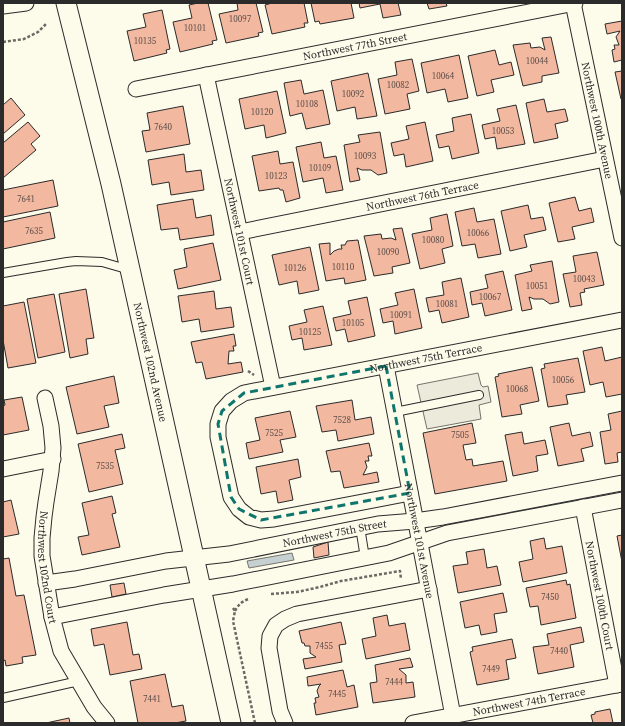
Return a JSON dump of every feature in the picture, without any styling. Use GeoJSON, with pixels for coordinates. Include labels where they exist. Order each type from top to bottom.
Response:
{"type":"FeatureCollection","features":[{"type":"Feature","properties":{"kind":"street"},"geometry":{"type":"LineString","coordinates":[[3,6],[26,3]]}},
{"type":"Feature","properties":{"kind":"street","name":"Northwest 102nd Avenue"},"geometry":{"type":"LineString","coordinates":[[66,3],[111,184],[231,723]]}},
{"type":"Feature","properties":{"kind":"street","name":"Northwest 77th Street"},"geometry":{"type":"LineString","coordinates":[[136,89],[574,3]]}},
{"type":"Feature","properties":{"kind":"street","name":"Northwest 100th Avenue"},"geometry":{"type":"LineString","coordinates":[[574,3],[622,238]]}},
{"type":"Feature","properties":{"kind":"street","name":"Northwest 101st Court"},"geometry":{"type":"LineString","coordinates":[[206,75],[274,387]]}},
{"type":"Feature","properties":{"kind":"street","name":"Northwest 76th Terrace"},"geometry":{"type":"LineString","coordinates":[[240,232],[605,159]]}},
{"type":"Feature","properties":{"kind":"street","name":"Northwest 75th Terrace"},"geometry":{"type":"LineString","coordinates":[[410,493],[274,519],[261,520],[249,517],[239,509],[231,497],[218,437],[218,424],[222,411],[231,401],[244,393],[622,320]]}},
{"type":"Feature","properties":{"kind":"street","name":"Northwest 101st Avenue"},"geometry":{"type":"LineString","coordinates":[[386,366],[452,716]]}},
{"type":"Feature","properties":{"kind":"street","name":"Northwest 102nd Court"},"geometry":{"type":"LineString","coordinates":[[45,398],[53,438],[53,459],[46,502],[42,538],[42,556],[52,617],[61,651],[94,707],[106,723]]}},
{"type":"Feature","properties":{"kind":"street"},"geometry":{"type":"LineString","coordinates":[[3,469],[53,459]]}},
{"type":"Feature","properties":{"kind":"street","name":"Northwest 75th Street"},"geometry":{"type":"LineString","coordinates":[[46,583],[80,578],[166,561],[229,554],[378,524],[451,516],[622,483]]}},
{"type":"Feature","properties":{"kind":"street"},"geometry":{"type":"LineString","coordinates":[[52,617],[365,558],[389,553],[447,533],[622,500]]}},
{"type":"Feature","properties":{"kind":"street","name":"Northwest 100th Court"},"geometry":{"type":"LineString","coordinates":[[583,507],[620,684]]}},
{"type":"Feature","properties":{"kind":"street"},"geometry":{"type":"LineString","coordinates":[[285,723],[280,711],[269,648],[270,636],[276,625],[297,614],[428,589]]}},
{"type":"Feature","properties":{"kind":"street","name":"Northwest 74th Terrace"},"geometry":{"type":"LineString","coordinates":[[413,723],[620,684]]}},
{"type":"Feature","properties":{"kind":"lane"},"geometry":{"type":"LineString","coordinates":[[3,273],[76,261],[102,262],[130,270]]}},
{"type":"Feature","properties":{"kind":"lane"},"geometry":{"type":"LineString","coordinates":[[395,412],[479,395]]}},
{"type":"Feature","properties":{"kind":"lane"},"geometry":{"type":"LineString","coordinates":[[360,527],[365,558]]}},
{"type":"Feature","properties":{"kind":"lane"},"geometry":{"type":"LineString","coordinates":[[3,698],[79,682]]}},
{"type":"Feature","properties":{"kind":"path"},"geometry":{"type":"LineString","coordinates":[[3,42],[24,39],[38,32],[46,24]]}},
{"type":"Feature","properties":{"kind":"path"},"geometry":{"type":"LineString","coordinates":[[269,594],[297,592],[341,581],[400,570],[404,594]]}},
{"type":"Feature","properties":{"kind":"path"},"geometry":{"type":"LineString","coordinates":[[251,598],[239,604],[234,610],[233,621],[255,723]]}},
{"type":"Feature","properties":{"kind":"highlighted area"},"geometry":{"type":"Polygon","coordinates":[[[386,366],[410,493],[261,520],[239,509],[231,497],[218,424],[222,411],[244,393],[386,366]]]}},
{"type":"Feature","properties":{"kind":"shaded area"},"geometry":{"type":"Polygon","coordinates":[[[478,373],[481,385],[483,387],[488,386],[491,402],[479,405],[481,419],[427,429],[417,385],[478,373]]]}},
{"type":"Feature","properties":{"kind":"shaded area"},"geometry":{"type":"Polygon","coordinates":[[[614,491],[616,495],[506,515],[505,512],[614,491]]]}},
{"type":"Feature","properties":{"kind":"shaded area"},"geometry":{"type":"Polygon","coordinates":[[[292,553],[294,560],[249,568],[247,561],[292,553]]]}},
{"type":"Feature","properties":{"kind":"building"},"geometry":{"type":"Polygon","coordinates":[[[208,3],[217,40],[212,41],[213,44],[180,52],[173,22],[192,18],[189,5],[208,3]]]}},
{"type":"Feature","properties":{"kind":"building"},"geometry":{"type":"Polygon","coordinates":[[[237,3],[256,3],[263,32],[258,33],[259,36],[226,43],[219,14],[238,10],[237,3]]]}},
{"type":"Feature","properties":{"kind":"building"},"geometry":{"type":"Polygon","coordinates":[[[272,3],[304,3],[308,23],[304,23],[305,27],[272,34],[265,5],[272,3]]]}},
{"type":"Feature","properties":{"kind":"building"},"geometry":{"type":"Polygon","coordinates":[[[311,3],[351,3],[354,18],[320,24],[319,21],[315,22],[311,3]]]}},
{"type":"Feature","properties":{"kind":"building"},"geometry":{"type":"Polygon","coordinates":[[[359,3],[398,3],[401,15],[383,18],[380,4],[360,8],[359,3]]]}},
{"type":"Feature","properties":{"kind":"building"},"geometry":{"type":"Polygon","coordinates":[[[427,3],[446,3],[447,6],[429,9],[427,3]]]}},
{"type":"Feature","properties":{"kind":"building"},"geometry":{"type":"Polygon","coordinates":[[[162,10],[170,49],[166,50],[167,53],[134,61],[127,31],[146,27],[143,14],[162,10]]]}},
{"type":"Feature","properties":{"kind":"building"},"geometry":{"type":"Polygon","coordinates":[[[622,21],[622,60],[614,62],[612,50],[615,49],[614,45],[619,45],[616,37],[620,31],[607,34],[605,24],[622,21]]]}},
{"type":"Feature","properties":{"kind":"building"},"geometry":{"type":"Polygon","coordinates":[[[551,37],[559,73],[542,76],[542,82],[523,86],[513,45],[530,43],[531,48],[540,47],[545,50],[542,38],[551,37]]]}},
{"type":"Feature","properties":{"kind":"building"},"geometry":{"type":"Polygon","coordinates":[[[495,50],[499,65],[511,62],[514,75],[491,80],[494,92],[477,96],[468,56],[495,50]]]}},
{"type":"Feature","properties":{"kind":"building"},"geometry":{"type":"Polygon","coordinates":[[[459,55],[468,98],[448,102],[445,89],[427,93],[421,63],[459,55]]]}},
{"type":"Feature","properties":{"kind":"building"},"geometry":{"type":"Polygon","coordinates":[[[412,59],[419,91],[407,94],[410,109],[385,114],[378,79],[397,75],[395,62],[412,59]]]}},
{"type":"Feature","properties":{"kind":"building"},"geometry":{"type":"Polygon","coordinates":[[[622,71],[622,99],[621,99],[615,72],[622,71]]]}},
{"type":"Feature","properties":{"kind":"building"},"geometry":{"type":"Polygon","coordinates":[[[368,73],[377,116],[357,119],[355,107],[337,111],[331,81],[368,73]]]}},
{"type":"Feature","properties":{"kind":"building"},"geometry":{"type":"Polygon","coordinates":[[[301,80],[304,94],[323,90],[330,124],[306,129],[302,113],[290,116],[284,83],[301,80]]]}},
{"type":"Feature","properties":{"kind":"building"},"geometry":{"type":"Polygon","coordinates":[[[277,91],[286,133],[266,138],[264,125],[245,129],[239,99],[277,91]]]}},
{"type":"Feature","properties":{"kind":"building"},"geometry":{"type":"Polygon","coordinates":[[[11,98],[25,115],[3,134],[3,105],[11,98]]]}},
{"type":"Feature","properties":{"kind":"building"},"geometry":{"type":"Polygon","coordinates":[[[544,99],[547,112],[565,109],[568,121],[555,124],[558,138],[534,143],[526,103],[544,99]]]}},
{"type":"Feature","properties":{"kind":"building"},"geometry":{"type":"Polygon","coordinates":[[[516,105],[525,144],[497,149],[495,137],[485,139],[482,125],[500,121],[497,109],[516,105]]]}},
{"type":"Feature","properties":{"kind":"building"},"geometry":{"type":"Polygon","coordinates":[[[183,106],[190,144],[146,152],[142,131],[150,130],[147,113],[183,106]]]}},
{"type":"Feature","properties":{"kind":"building"},"geometry":{"type":"Polygon","coordinates":[[[471,114],[479,153],[452,159],[449,146],[439,148],[436,135],[454,131],[452,118],[471,114]]]}},
{"type":"Feature","properties":{"kind":"building"},"geometry":{"type":"Polygon","coordinates":[[[28,122],[40,136],[31,144],[36,150],[3,178],[3,143],[28,122]]]}},
{"type":"Feature","properties":{"kind":"building"},"geometry":{"type":"Polygon","coordinates":[[[425,122],[433,161],[406,167],[404,154],[394,156],[391,143],[409,139],[406,126],[425,122]]]}},
{"type":"Feature","properties":{"kind":"building"},"geometry":{"type":"Polygon","coordinates":[[[380,132],[387,173],[378,175],[371,170],[362,170],[357,168],[360,180],[350,182],[344,145],[360,142],[358,135],[380,132]]]}},
{"type":"Feature","properties":{"kind":"building"},"geometry":{"type":"Polygon","coordinates":[[[321,142],[324,158],[336,156],[343,190],[326,193],[323,178],[303,182],[296,147],[321,142]]]}},
{"type":"Feature","properties":{"kind":"building"},"geometry":{"type":"Polygon","coordinates":[[[278,151],[280,164],[293,162],[300,198],[286,202],[283,190],[280,190],[279,188],[259,191],[252,156],[278,151]]]}},
{"type":"Feature","properties":{"kind":"building"},"geometry":{"type":"Polygon","coordinates":[[[184,154],[186,172],[201,170],[204,190],[171,195],[169,182],[152,185],[148,160],[184,154]]]}},
{"type":"Feature","properties":{"kind":"building"},"geometry":{"type":"Polygon","coordinates":[[[53,180],[58,206],[3,217],[3,190],[53,180]]]}},
{"type":"Feature","properties":{"kind":"building"},"geometry":{"type":"Polygon","coordinates":[[[575,197],[579,211],[591,208],[594,222],[572,227],[575,239],[558,242],[549,203],[575,197]]]}},
{"type":"Feature","properties":{"kind":"building"},"geometry":{"type":"Polygon","coordinates":[[[193,199],[196,218],[211,215],[214,235],[180,240],[178,228],[161,230],[157,205],[193,199]]]}},
{"type":"Feature","properties":{"kind":"building"},"geometry":{"type":"Polygon","coordinates":[[[528,205],[531,219],[543,217],[546,230],[524,235],[527,247],[510,251],[501,211],[528,205]]]}},
{"type":"Feature","properties":{"kind":"building"},"geometry":{"type":"Polygon","coordinates":[[[474,208],[477,222],[494,219],[501,254],[478,258],[475,244],[462,246],[455,212],[474,208]]]}},
{"type":"Feature","properties":{"kind":"building"},"geometry":{"type":"Polygon","coordinates":[[[50,212],[55,238],[3,249],[3,222],[50,212]]]}},
{"type":"Feature","properties":{"kind":"building"},"geometry":{"type":"Polygon","coordinates":[[[447,214],[453,246],[442,249],[445,263],[420,269],[412,234],[432,230],[430,218],[447,214]]]}},
{"type":"Feature","properties":{"kind":"building"},"geometry":{"type":"Polygon","coordinates":[[[402,228],[410,263],[392,267],[393,273],[374,276],[364,236],[381,234],[382,239],[391,238],[396,240],[393,229],[402,228]]]}},
{"type":"Feature","properties":{"kind":"building"},"geometry":{"type":"Polygon","coordinates":[[[358,240],[366,280],[345,284],[344,278],[326,281],[319,244],[330,243],[330,255],[334,251],[342,249],[341,245],[345,245],[347,241],[358,240]]]}},
{"type":"Feature","properties":{"kind":"building"},"geometry":{"type":"Polygon","coordinates":[[[213,243],[221,280],[178,289],[174,270],[187,267],[184,249],[213,243]]]}},
{"type":"Feature","properties":{"kind":"building"},"geometry":{"type":"Polygon","coordinates":[[[310,247],[319,290],[299,294],[297,281],[279,285],[272,255],[310,247]]]}},
{"type":"Feature","properties":{"kind":"building"},"geometry":{"type":"Polygon","coordinates":[[[597,252],[604,285],[584,289],[585,292],[580,293],[582,305],[570,307],[563,274],[576,272],[573,256],[597,252]]]}},
{"type":"Feature","properties":{"kind":"building"},"geometry":{"type":"Polygon","coordinates":[[[552,261],[559,302],[550,304],[543,299],[534,299],[529,297],[532,309],[522,311],[515,275],[532,271],[530,265],[552,261]]]}},
{"type":"Feature","properties":{"kind":"building"},"geometry":{"type":"Polygon","coordinates":[[[503,271],[512,310],[485,316],[482,303],[472,305],[470,292],[488,288],[485,275],[503,271]]]}},
{"type":"Feature","properties":{"kind":"building"},"geometry":{"type":"Polygon","coordinates":[[[461,278],[469,317],[442,323],[439,310],[429,312],[426,298],[444,295],[442,282],[461,278]]]}},
{"type":"Feature","properties":{"kind":"building"},"geometry":{"type":"Polygon","coordinates":[[[86,289],[94,338],[86,339],[88,354],[70,358],[59,294],[86,289]]]}},
{"type":"Feature","properties":{"kind":"building"},"geometry":{"type":"Polygon","coordinates":[[[414,289],[422,328],[395,334],[393,321],[383,323],[380,309],[398,305],[395,293],[414,289]]]}},
{"type":"Feature","properties":{"kind":"building"},"geometry":{"type":"Polygon","coordinates":[[[214,291],[216,309],[231,307],[234,327],[201,332],[199,319],[182,322],[178,296],[214,291]]]}},
{"type":"Feature","properties":{"kind":"building"},"geometry":{"type":"Polygon","coordinates":[[[54,294],[65,352],[38,358],[27,299],[54,294]]]}},
{"type":"Feature","properties":{"kind":"building"},"geometry":{"type":"Polygon","coordinates":[[[367,297],[375,336],[348,342],[345,329],[336,331],[333,318],[351,314],[348,301],[367,297]]]}},
{"type":"Feature","properties":{"kind":"building"},"geometry":{"type":"Polygon","coordinates":[[[24,302],[36,363],[8,368],[3,340],[3,306],[24,302]]]}},
{"type":"Feature","properties":{"kind":"building"},"geometry":{"type":"Polygon","coordinates":[[[323,306],[332,345],[304,350],[302,338],[292,340],[289,326],[307,322],[304,310],[323,306]]]}},
{"type":"Feature","properties":{"kind":"building"},"geometry":{"type":"Polygon","coordinates":[[[234,334],[236,346],[233,346],[234,351],[229,351],[228,364],[241,362],[243,372],[206,379],[202,362],[196,363],[191,342],[234,334]]]}},
{"type":"Feature","properties":{"kind":"building"},"geometry":{"type":"Polygon","coordinates":[[[602,347],[605,361],[622,357],[622,394],[606,397],[603,382],[590,385],[583,351],[602,347]]]}},
{"type":"Feature","properties":{"kind":"building"},"geometry":{"type":"Polygon","coordinates":[[[578,358],[585,392],[566,395],[568,404],[548,407],[541,369],[545,368],[544,364],[578,358]]]}},
{"type":"Feature","properties":{"kind":"building"},"geometry":{"type":"Polygon","coordinates":[[[532,367],[539,401],[520,405],[522,414],[502,417],[495,377],[499,376],[498,374],[532,367]]]}},
{"type":"Feature","properties":{"kind":"building"},"geometry":{"type":"Polygon","coordinates":[[[114,376],[119,403],[104,406],[109,427],[77,434],[66,387],[114,376]]]}},
{"type":"Feature","properties":{"kind":"building"},"geometry":{"type":"Polygon","coordinates":[[[22,397],[29,430],[3,435],[4,400],[22,397]]]}},
{"type":"Feature","properties":{"kind":"building"},"geometry":{"type":"Polygon","coordinates":[[[352,400],[355,420],[371,417],[374,434],[338,441],[336,430],[322,432],[316,406],[352,400]]]}},
{"type":"Feature","properties":{"kind":"building"},"geometry":{"type":"Polygon","coordinates":[[[290,411],[296,437],[280,440],[283,452],[249,459],[246,443],[260,440],[255,418],[290,411]]]}},
{"type":"Feature","properties":{"kind":"building"},"geometry":{"type":"Polygon","coordinates":[[[622,411],[622,452],[617,453],[618,462],[605,464],[600,432],[611,430],[608,414],[622,411]]]}},
{"type":"Feature","properties":{"kind":"building"},"geometry":{"type":"Polygon","coordinates":[[[472,423],[476,443],[463,445],[466,460],[472,459],[473,466],[503,461],[507,481],[435,494],[423,433],[472,423]]]}},
{"type":"Feature","properties":{"kind":"building"},"geometry":{"type":"Polygon","coordinates":[[[569,423],[572,436],[590,432],[593,446],[581,449],[584,461],[558,466],[550,427],[569,423]]]}},
{"type":"Feature","properties":{"kind":"building"},"geometry":{"type":"Polygon","coordinates":[[[522,432],[524,444],[545,440],[548,454],[536,456],[538,471],[513,476],[505,435],[522,432]]]}},
{"type":"Feature","properties":{"kind":"building"},"geometry":{"type":"Polygon","coordinates":[[[122,434],[125,448],[115,450],[123,484],[89,492],[78,444],[122,434]]]}},
{"type":"Feature","properties":{"kind":"building"},"geometry":{"type":"Polygon","coordinates":[[[369,443],[372,456],[368,456],[369,461],[365,461],[367,467],[363,475],[377,472],[379,482],[344,488],[340,471],[331,472],[326,451],[369,443]]]}},
{"type":"Feature","properties":{"kind":"building"},"geometry":{"type":"Polygon","coordinates":[[[298,459],[301,477],[289,480],[293,500],[278,503],[276,491],[261,494],[256,467],[298,459]]]}},
{"type":"Feature","properties":{"kind":"building"},"geometry":{"type":"Polygon","coordinates":[[[112,496],[116,513],[112,514],[120,547],[82,555],[78,537],[89,535],[82,503],[112,496]]]}},
{"type":"Feature","properties":{"kind":"building"},"geometry":{"type":"Polygon","coordinates":[[[11,500],[19,534],[3,537],[3,502],[11,500]]]}},
{"type":"Feature","properties":{"kind":"building"},"geometry":{"type":"Polygon","coordinates":[[[622,535],[622,562],[617,536],[622,535]]]}},
{"type":"Feature","properties":{"kind":"building"},"geometry":{"type":"Polygon","coordinates":[[[544,538],[546,549],[562,546],[567,573],[523,582],[519,562],[533,559],[530,541],[544,538]]]}},
{"type":"Feature","properties":{"kind":"building"},"geometry":{"type":"Polygon","coordinates":[[[328,542],[329,555],[314,558],[313,547],[328,542]]]}},
{"type":"Feature","properties":{"kind":"building"},"geometry":{"type":"Polygon","coordinates":[[[484,549],[487,568],[497,566],[501,585],[458,593],[453,566],[468,564],[466,552],[484,549]]]}},
{"type":"Feature","properties":{"kind":"building"},"geometry":{"type":"Polygon","coordinates":[[[9,558],[16,596],[24,595],[36,655],[22,657],[23,663],[6,666],[5,660],[3,661],[3,559],[9,558]]]}},
{"type":"Feature","properties":{"kind":"building"},"geometry":{"type":"Polygon","coordinates":[[[566,580],[567,585],[570,584],[576,618],[541,625],[538,606],[530,607],[526,588],[566,580]]]}},
{"type":"Feature","properties":{"kind":"building"},"geometry":{"type":"Polygon","coordinates":[[[124,583],[126,594],[112,597],[110,585],[124,583]]]}},
{"type":"Feature","properties":{"kind":"building"},"geometry":{"type":"Polygon","coordinates":[[[503,593],[507,612],[494,614],[497,632],[481,635],[479,625],[465,628],[460,602],[503,593]]]}},
{"type":"Feature","properties":{"kind":"building"},"geometry":{"type":"Polygon","coordinates":[[[387,615],[389,626],[405,623],[410,650],[366,659],[362,639],[376,636],[373,618],[387,615]]]}},
{"type":"Feature","properties":{"kind":"building"},"geometry":{"type":"Polygon","coordinates":[[[127,622],[133,655],[139,654],[142,669],[110,675],[104,644],[94,646],[91,629],[127,622]]]}},
{"type":"Feature","properties":{"kind":"building"},"geometry":{"type":"Polygon","coordinates":[[[341,622],[346,644],[339,645],[342,662],[305,669],[303,659],[316,657],[310,653],[310,646],[305,646],[304,643],[302,643],[299,631],[341,622]]]}},
{"type":"Feature","properties":{"kind":"building"},"geometry":{"type":"Polygon","coordinates":[[[581,627],[584,642],[570,645],[574,667],[538,674],[533,647],[549,645],[547,634],[581,627]]]}},
{"type":"Feature","properties":{"kind":"building"},"geometry":{"type":"Polygon","coordinates":[[[512,639],[516,658],[506,660],[509,679],[477,685],[470,652],[473,651],[472,647],[512,639]]]}},
{"type":"Feature","properties":{"kind":"building"},"geometry":{"type":"Polygon","coordinates":[[[410,658],[413,667],[399,669],[406,675],[406,683],[413,682],[415,697],[373,703],[370,683],[377,682],[375,665],[410,658]]]}},
{"type":"Feature","properties":{"kind":"building"},"geometry":{"type":"Polygon","coordinates":[[[343,670],[347,687],[354,685],[358,707],[316,715],[314,703],[316,703],[315,698],[319,697],[317,691],[321,684],[308,686],[307,677],[343,670]]]}},
{"type":"Feature","properties":{"kind":"building"},"geometry":{"type":"Polygon","coordinates":[[[165,674],[172,707],[183,705],[186,721],[175,723],[138,723],[130,681],[165,674]]]}},
{"type":"Feature","properties":{"kind":"building"},"geometry":{"type":"Polygon","coordinates":[[[610,709],[613,723],[593,723],[591,715],[595,714],[595,712],[610,709]]]}},
{"type":"Feature","properties":{"kind":"building"},"geometry":{"type":"Polygon","coordinates":[[[69,718],[70,723],[46,723],[69,718]]]}}]}
